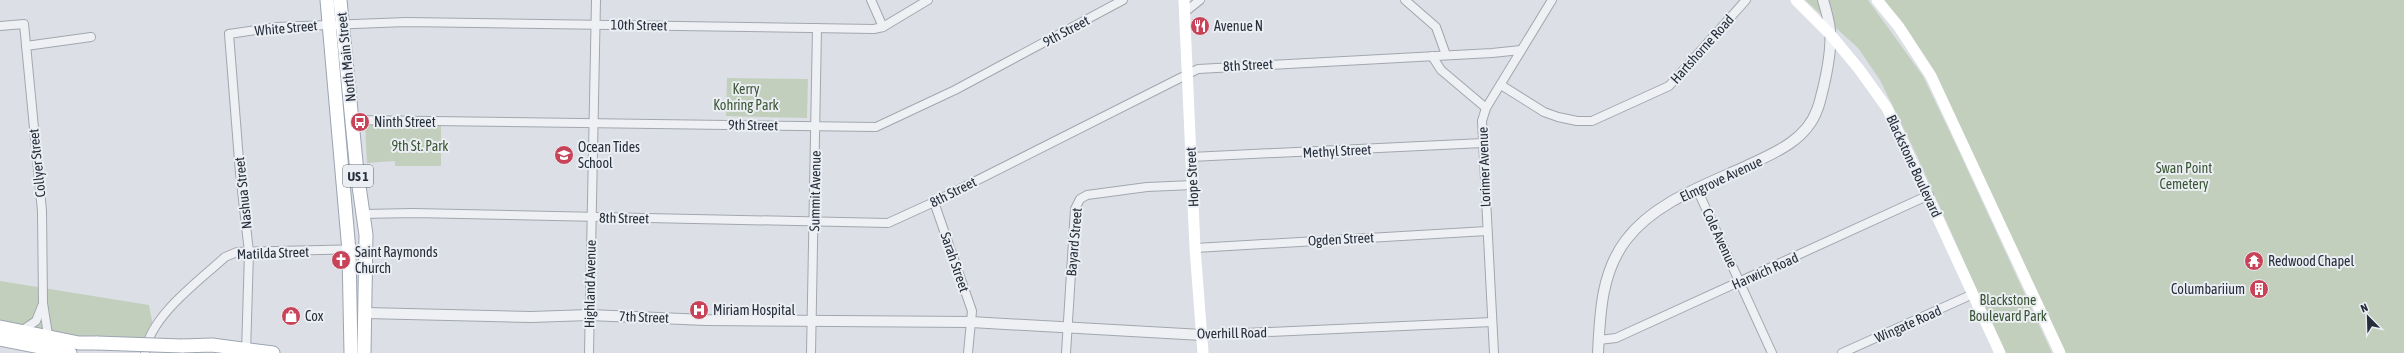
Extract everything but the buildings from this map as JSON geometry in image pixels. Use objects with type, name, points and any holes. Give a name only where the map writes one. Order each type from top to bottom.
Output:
[{"type":"main road","name":"North Main Street","points":[[327,0],[349,251],[351,353]]},
{"type":"main road","name":"North Main Street","points":[[340,0],[365,249],[366,313],[364,353]]},
{"type":"main road","name":"Hope Street","points":[[1184,0],[1195,248],[1203,353]]},
{"type":"main road","name":"Blackstone Boulevard","points":[[1796,0],[1830,34],[1869,82],[1887,108],[1929,196],[2000,353]]},
{"type":"main road","points":[[1877,0],[1899,28],[1931,76],[2060,353]]},
{"type":"main road","points":[[0,327],[20,331],[70,353]]},
{"type":"main road","points":[[0,339],[49,343],[182,346],[212,345],[246,352]]},
{"type":"main road","points":[[232,353],[273,353]]},
{"type":"street","name":"Highland Avenue","points":[[589,353],[596,0]]},
{"type":"street","points":[[872,0],[883,27]]},
{"type":"street","name":"10th Street","points":[[343,24],[406,22],[596,24],[874,30],[883,27],[928,0]]},
{"type":"street","name":"9th Street","points":[[352,120],[594,122],[876,127],[955,90],[1123,0]]},
{"type":"street","points":[[1185,12],[1200,0]]},
{"type":"street","points":[[1405,0],[1436,27],[1446,55]]},
{"type":"street","name":"Lorimer Avenue","points":[[1494,353],[1482,121],[1486,108],[1552,0]]},
{"type":"street","name":"Hartshorne Road","points":[[1501,84],[1544,112],[1577,121],[1592,121],[1669,86],[1746,0]]},
{"type":"street","name":"Elmgrove Avenue","points":[[1598,353],[1601,308],[1606,281],[1614,261],[1626,241],[1641,224],[1657,211],[1697,189],[1783,149],[1806,128],[1817,111],[1826,76],[1830,34],[1823,0]]},
{"type":"street","name":"Collyer Street","points":[[0,26],[24,24],[42,211],[43,303],[49,343]]},
{"type":"street","name":"White Street","points":[[229,34],[277,27],[343,24]]},
{"type":"street","name":"Summit Avenue","points":[[811,353],[817,28]]},
{"type":"street","name":"Nashua Street","points":[[229,34],[240,173],[249,252],[246,352]]},
{"type":"street","points":[[26,46],[91,38]]},
{"type":"street","name":"8th Street","points":[[362,214],[413,213],[888,223],[934,202],[1188,74],[1208,67],[1521,50]]},
{"type":"street","points":[[1432,56],[1441,70],[1486,108]]},
{"type":"street","name":"Methyl Street","points":[[1191,158],[1483,142]]},
{"type":"street","name":"Bayard Street","points":[[1066,353],[1076,209],[1080,199],[1087,195],[1146,188],[1193,185]]},
{"type":"street","name":"Cole Avenue","points":[[1697,189],[1772,353]]},
{"type":"street","name":"Harwich Road","points":[[1599,340],[1616,338],[1929,196]]},
{"type":"street","name":"Sarah Street","points":[[934,202],[972,311],[968,353]]},
{"type":"street","name":"Ogden Street","points":[[1195,248],[1487,231]]},
{"type":"street","name":"Matilda Street","points":[[145,353],[146,342],[158,320],[225,257],[237,252],[349,251],[365,249]]},
{"type":"street","name":"Wingate Road","points":[[1842,353],[1974,294]]},
{"type":"street","name":"Collyer Street","points":[[20,331],[36,321],[43,303]]},
{"type":"street","name":"7th Street","points":[[366,313],[531,317],[589,315],[706,320],[812,319],[971,322]]},
{"type":"street","name":"Overhill Road","points":[[971,322],[1202,335],[1492,322]]},
{"type":"green space","name":"Blackstone Boulevard Park","points":[[1805,0],[1868,0],[1923,76],[2052,353],[2005,353],[1917,156],[1880,80],[1858,48]]},
{"type":"green space","name":"Swan Point Cemetery","points":[[1873,0],[2404,0],[2404,353],[2062,353],[1931,75]]},
{"type":"green space","name":"Kerry Kohring Park","points":[[727,78],[808,79],[807,118],[726,116]]},
{"type":"green space","name":"9th St. Park","points":[[365,125],[441,125],[441,166],[395,166],[395,161],[367,163]]},
{"type":"green space","points":[[0,281],[149,305],[153,326],[145,346],[0,326]]},
{"type":"place","name":"Avenue N","points":[[1200,26]]},
{"type":"place","name":"Ninth Street","points":[[360,122]]},
{"type":"place","name":"Ocean Tides School","points":[[564,155]]},
{"type":"place","name":"Saint Raymonds Church","points":[[341,260]]},
{"type":"place","name":"Redwood Chapel","points":[[2254,261]]},
{"type":"place","name":"Columbariium","points":[[2259,289]]},
{"type":"place","name":"Miriam Hospital","points":[[699,310]]},
{"type":"place","name":"Cox","points":[[291,316]]}]
